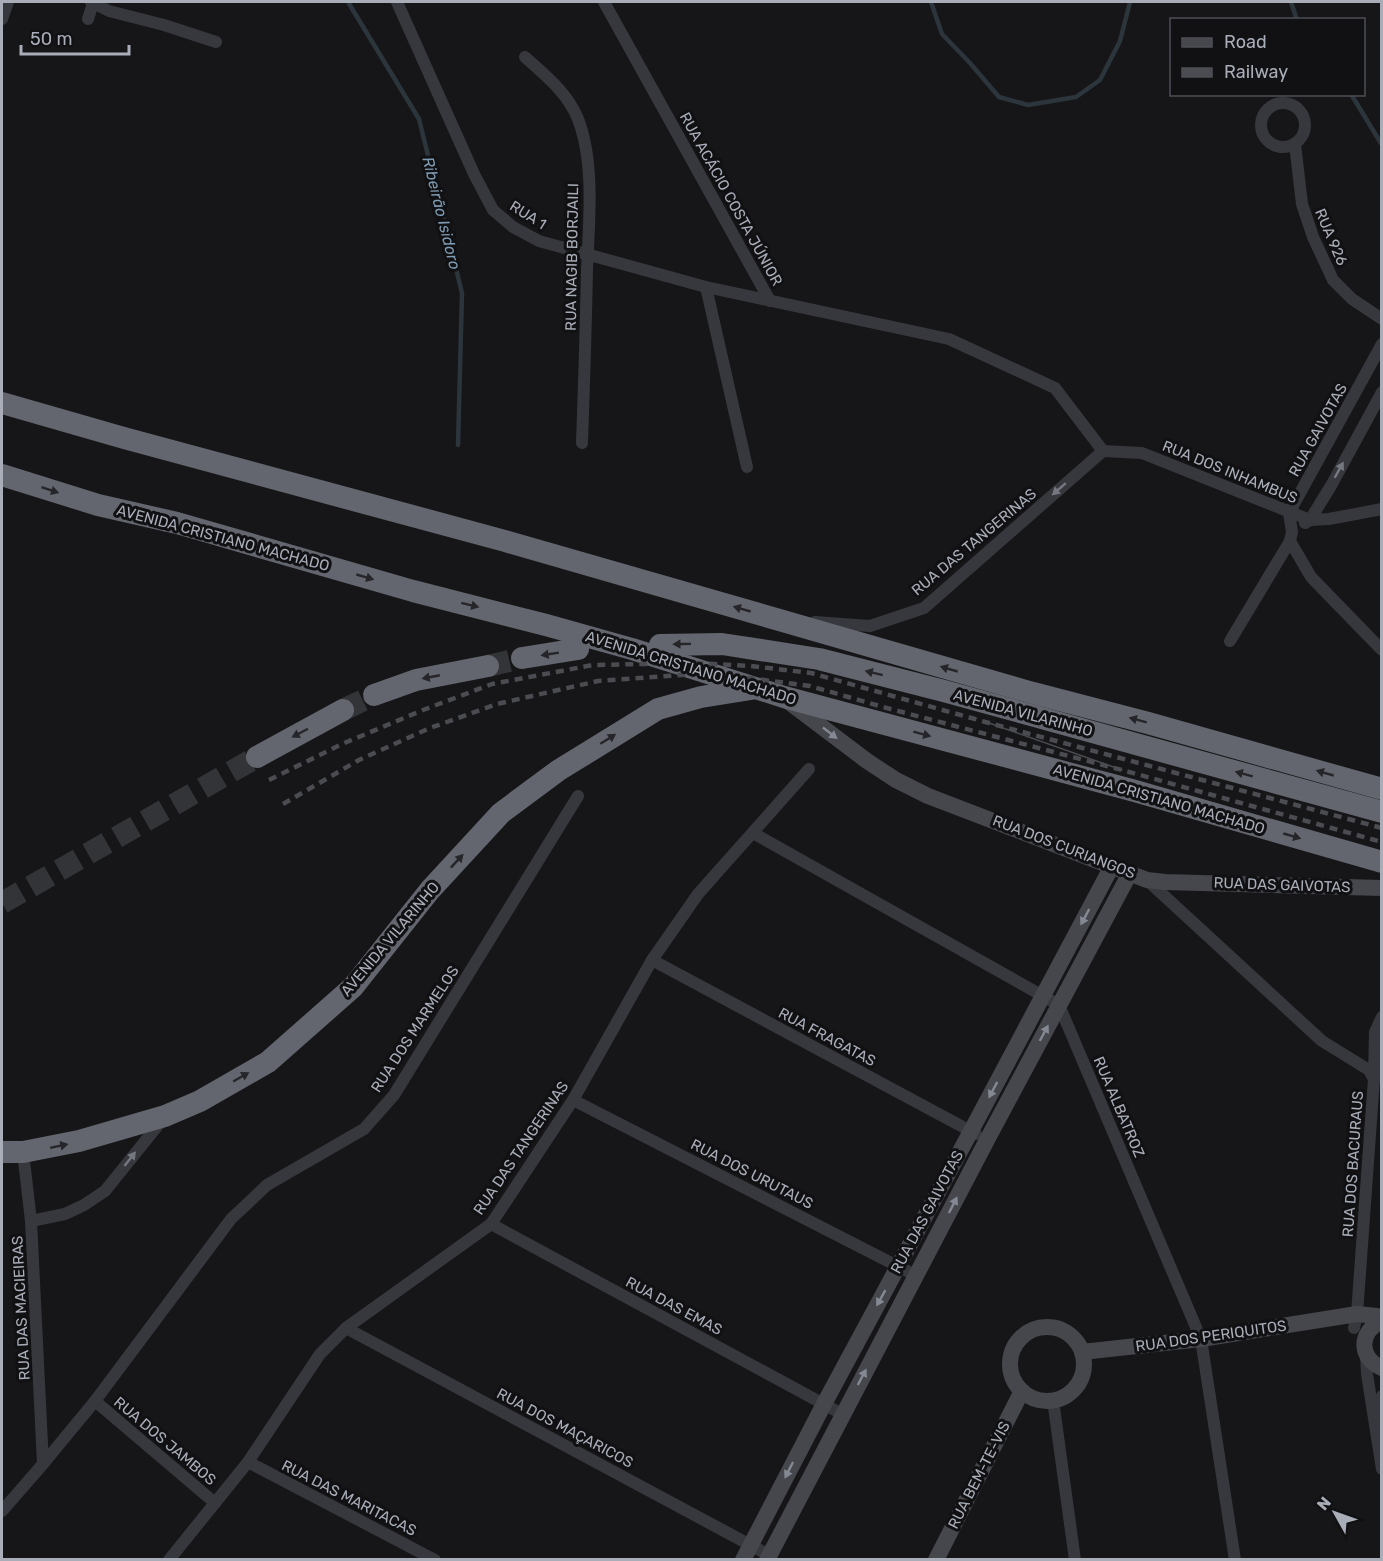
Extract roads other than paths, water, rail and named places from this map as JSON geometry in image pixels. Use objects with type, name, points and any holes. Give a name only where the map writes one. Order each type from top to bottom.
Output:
[{"type":"highway","points":[[2,403],[505,541],[1033,693],[1382,789]]},
{"type":"highway","name":"AVENIDA CRISTIANO MACHADO","points":[[2,475],[98,505],[177,523],[413,591],[546,625],[784,697],[1135,791],[1382,862]]},
{"type":"highway","name":"AVENIDA VILARINHO","points":[[660,645],[723,644],[819,659],[944,691],[1382,812]]},
{"type":"highway","points":[[522,658],[578,649]]},
{"type":"highway","points":[[374,696],[416,680],[488,666]]},
{"type":"highway","name":"AVENIDA VILARINHO","points":[[12,1152],[79,1141],[165,1116],[200,1101],[268,1062],[353,987],[430,890],[501,813],[559,770],[658,709],[701,697],[757,688]]},
{"type":"highway","points":[[257,757],[343,710]]},
{"type":"street","points":[[2,19],[8,2]]},
{"type":"street","points":[[88,19],[92,2],[110,10],[216,42]]},
{"type":"street","name":"RUA 1","points":[[397,2],[474,174],[493,210],[513,227],[539,242],[706,287],[770,301]]},
{"type":"street","name":"RUA ACÁCIO COSTA JÚNIOR","points":[[604,2],[770,301],[948,339],[1055,388],[1103,451]]},
{"type":"street","name":"RUA NAGIB BORJAILI","points":[[525,57],[567,98],[578,119],[585,147],[590,190],[582,443]]},
{"type":"street","name":"RUA 926","points":[[1295,144],[1302,204],[1313,237],[1333,279],[1352,299],[1382,319]]},
{"type":"street","points":[[706,287],[747,467]]},
{"type":"street","name":"RUA GAIVOTAS","points":[[1289,513],[1382,344]]},
{"type":"street","points":[[1230,641],[1291,537],[1310,520],[1332,484],[1382,392]]},
{"type":"street","name":"RUA DOS INHAMBUS","points":[[1103,451],[1142,453],[1310,520],[1329,519],[1382,509]]},
{"type":"street","name":"RUA DAS TANGERINAS","points":[[778,620],[870,626],[924,608],[1103,451]]},
{"type":"street","points":[[1289,513],[1291,537],[1311,577],[1382,650]]},
{"type":"street","name":"RUA DOS CURIANGOS","points":[[784,697],[867,761],[896,780],[928,796],[1147,880],[1322,1041],[1369,1070],[1374,1079]]},
{"type":"street","name":"RUA DAS TANGERINAS","points":[[170,1560],[248,1462],[320,1353],[346,1329],[491,1224],[573,1100],[652,960],[698,894],[809,769]]},
{"type":"street","name":"RUA DOS MARMELOS","points":[[2,1511],[95,1401],[231,1219],[267,1185],[364,1129],[394,1095],[578,796]]},
{"type":"street","points":[[753,833],[1059,1005]]},
{"type":"street","name":"RUA DAS GAIVOTAS","points":[[743,1560],[1112,866]]},
{"type":"street","name":"RUA DAS GAIVOTAS","points":[[768,1557],[1130,873]]},
{"type":"street","name":"RUA DAS GAIVOTAS","points":[[1147,880],[1382,888]]},
{"type":"street","name":"RUA FRAGATAS","points":[[652,960],[987,1140]]},
{"type":"street","name":"RUA ALBATROZ","points":[[1059,1005],[1201,1339],[1235,1560]]},
{"type":"street","name":"RUA DOS BACURAUS","points":[[1382,1017],[1375,1032],[1361,1334],[1382,1469]]},
{"type":"street","name":"RUA DOS URUTAUS","points":[[573,1100],[917,1276]]},
{"type":"street","points":[[32,1221],[65,1214],[105,1191],[165,1116]]},
{"type":"street","name":"RUA DAS MACIEIRAS","points":[[12,1152],[32,1221],[43,1464]]},
{"type":"street","name":"RUA DAS EMAS","points":[[491,1224],[842,1414]]},
{"type":"street","name":"RUA DOS PERIQUITOS","points":[[1082,1352],[1201,1339],[1340,1317],[1361,1334],[1367,1314],[1382,1319]]},
{"type":"street","points":[[1382,1319],[1361,1334],[1375,1365],[1382,1368]]},
{"type":"street","points":[[1042,1327],[1057,1328],[1067,1332],[1082,1352],[1084,1366],[1082,1376],[1078,1385],[1067,1395],[1053,1400],[1037,1399],[1022,1391],[1013,1378],[1010,1363],[1014,1347],[1024,1335],[1033,1330],[1042,1327]]},
{"type":"street","name":"RUA DOS MAÇARICOS","points":[[346,1329],[751,1544],[768,1557]]},
{"type":"street","name":"RUA BEM-TE-VIS","points":[[936,1560],[1022,1391]]},
{"type":"street","name":"RUA DOS BACURAUS","points":[[1374,1417],[1382,1396]]},
{"type":"street","points":[[1053,1400],[1076,1560]]},
{"type":"street","name":"RUA DOS JAMBOS","points":[[95,1401],[215,1503]]},
{"type":"street","name":"RUA DAS MARITACAS","points":[[248,1462],[435,1560]]},
{"type":"waterway","name":"Ribeirão Isidoro","points":[[348,2],[419,119],[462,293],[458,445]]},
{"type":"waterway","name":"Ribeirão Isidoro","points":[[931,2],[942,34],[999,97],[1028,105],[1076,97],[1100,80],[1120,41],[1130,2]]},
{"type":"waterway","name":"Ribeirão Isidoro","points":[[1291,2],[1296,18]]},
{"type":"waterway","name":"Ribeirão Isidoro","points":[[1352,96],[1382,145]]},
{"type":"tunnel","points":[[488,666],[522,658]]},
{"type":"tunnel","points":[[343,710],[374,695]]},
{"type":"tunnel","points":[[2,903],[257,757]]},
{"type":"tram line","points":[[989,723],[1122,770]]},
{"type":"railway","points":[[269,780],[342,744],[492,684],[593,665],[696,663],[811,673],[1382,828]]},
{"type":"railway","points":[[283,804],[359,760],[430,728],[497,704],[598,681],[696,674],[810,686],[1382,842]]}]
